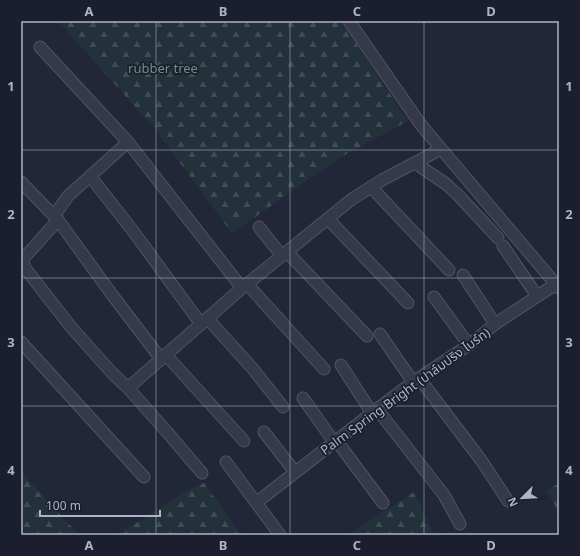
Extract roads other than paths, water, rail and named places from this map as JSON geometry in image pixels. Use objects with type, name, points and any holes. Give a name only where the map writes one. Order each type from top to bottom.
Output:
[{"type":"street","points":[[349,21],[421,126],[558,286]]},
{"type":"street","points":[[40,47],[128,142],[244,286],[324,369]]},
{"type":"street","points":[[128,142],[68,196],[56,218],[24,258],[24,265],[71,327],[113,374],[128,388],[202,473]]},
{"type":"street","points":[[128,388],[244,286],[328,219],[370,187],[441,149]]},
{"type":"street","points":[[415,163],[446,184],[458,195],[500,242],[537,296]]},
{"type":"street","points":[[90,176],[204,321],[253,369],[283,407]]},
{"type":"street","points":[[21,182],[56,218],[113,296],[164,357],[244,441]]},
{"type":"street","points":[[370,187],[449,270]]},
{"type":"street","points":[[328,219],[408,303]]},
{"type":"street","points":[[259,227],[284,254],[367,336]]},
{"type":"street","points":[[463,275],[495,324]]},
{"type":"street","name":"Palm Spring Bright (ปาล์มปริง ไบร์ท)","points":[[257,502],[416,380],[469,345],[495,324],[537,296],[558,286]]},
{"type":"street","points":[[434,297],[469,345]]},
{"type":"street","points":[[380,334],[481,460],[508,501]]},
{"type":"street","points":[[21,342],[144,476]]},
{"type":"street","points":[[341,365],[374,411],[444,496],[460,524]]},
{"type":"street","points":[[303,398],[383,503]]},
{"type":"street","points":[[264,432],[295,472]]},
{"type":"street","points":[[226,462],[280,535]]},
{"type":"park label","name":"rubber tree","points":[[163,68]]}]
